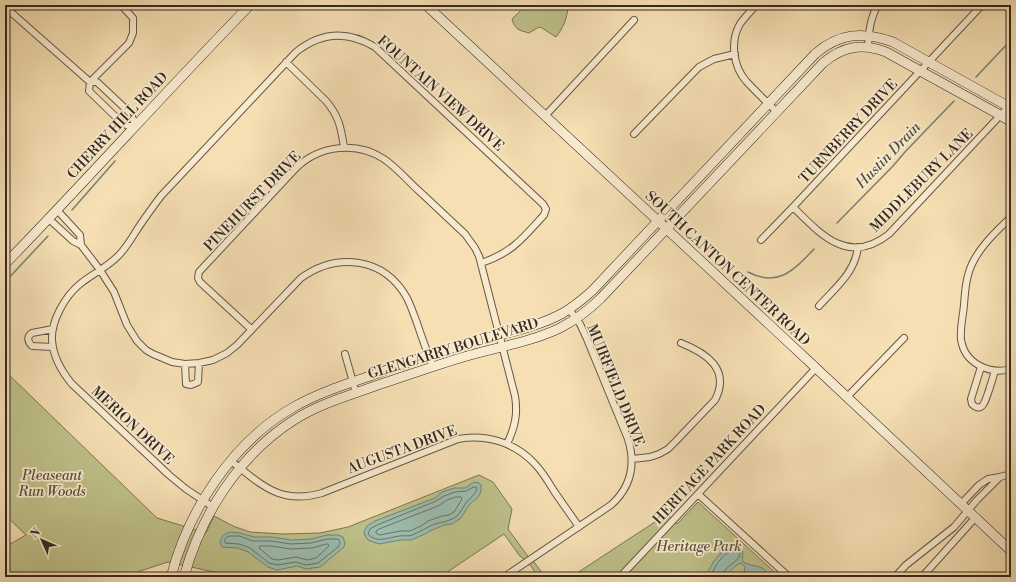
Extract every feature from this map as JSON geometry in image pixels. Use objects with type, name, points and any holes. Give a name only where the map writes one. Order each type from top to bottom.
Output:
[{"type":"street","points":[[5,7],[90,82],[97,82],[130,114],[133,119],[134,126],[128,126],[121,122],[89,91],[90,82],[129,43],[134,33],[132,18],[121,5]]},
{"type":"street","name":"CHERRY HILL ROAD","points":[[5,264],[250,5]]},
{"type":"street","name":"SOUTH CANTON CENTER ROAD","points":[[426,5],[1011,551]]},
{"type":"street","points":[[756,5],[745,17],[734,40],[736,62],[743,77],[777,112]]},
{"type":"street","points":[[868,47],[871,19],[878,5]]},
{"type":"street","name":"TURNBERRY DRIVE","points":[[761,240],[982,5]]},
{"type":"street","points":[[545,116],[634,20]]},
{"type":"street","name":"FOUNTAIN VIEW DRIVE","points":[[100,270],[114,261],[122,252],[161,196],[286,62],[304,46],[315,40],[334,35],[356,38],[368,43],[381,52],[544,204],[546,209],[544,215],[517,244],[500,256],[481,263]]},
{"type":"street","name":"GLENGARRY BOULEVARD","points":[[171,577],[185,537],[203,500],[231,461],[258,433],[274,420],[290,409],[317,395],[428,355],[537,324],[553,318],[569,309],[585,297],[601,281],[811,58],[825,46],[836,40],[852,36],[869,35],[882,38],[893,42],[1010,106]]},
{"type":"street","name":"GLENGARRY BOULEVARD","points":[[184,577],[189,558],[201,529],[213,507],[226,486],[240,468],[266,441],[295,420],[320,406],[433,366],[545,334],[576,318],[592,306],[610,289],[820,66],[839,52],[854,48],[868,47],[886,52],[1011,122]]},
{"type":"street","points":[[634,134],[699,67],[714,59],[735,54]]},
{"type":"street","points":[[811,58],[820,66]]},
{"type":"street","points":[[286,62],[326,100],[332,108],[340,124],[344,147]]},
{"type":"street","points":[[98,100],[106,91]]},
{"type":"street","name":"MIDDLEBURY LANE","points":[[793,207],[820,233],[829,240],[840,245],[858,247],[875,243],[888,234],[1010,106]]},
{"type":"street","points":[[749,125],[757,133]]},
{"type":"street","name":"PINEHURST DRIVE","points":[[252,330],[200,282],[198,278],[199,272],[300,164],[316,154],[344,147],[367,151],[379,156],[389,163],[465,234],[475,248],[481,263],[517,406],[515,424],[507,444]]},
{"type":"street","points":[[697,180],[705,188]]},
{"type":"street","points":[[57,210],[80,235],[81,245]]},
{"type":"street","points":[[1011,217],[984,246],[968,273],[965,286],[961,339],[963,348],[970,358],[981,367],[995,371],[1011,369]]},
{"type":"street","points":[[49,218],[73,241],[81,245],[114,292],[127,325],[137,341],[146,350],[159,357],[172,362],[185,364],[199,364],[214,360],[227,353],[237,345],[296,282],[308,273],[330,263],[355,262],[368,265],[379,270],[392,279],[401,288],[410,305],[433,366]]},
{"type":"street","points":[[819,306],[846,277],[855,260],[858,247]]},
{"type":"street","name":"MERION DRIVE","points":[[100,270],[80,284],[62,305],[53,329],[52,339],[60,367],[72,384],[169,475],[186,489],[213,507]]},
{"type":"street","points":[[601,281],[610,289]]},
{"type":"street","name":"MUIRFIELD DRIVE","points":[[504,577],[611,505],[626,487],[632,469],[631,449],[628,439],[587,339],[580,324],[569,309]]},
{"type":"street","points":[[53,329],[32,333],[29,335],[28,339],[32,346],[53,346]]},
{"type":"street","points":[[847,397],[904,338]]},
{"type":"street","points":[[632,459],[650,457],[668,449],[715,400],[718,394],[720,379],[711,359],[681,342]]},
{"type":"street","points":[[345,354],[356,393]]},
{"type":"street","points":[[185,364],[186,384],[191,386],[198,382],[199,364]]},
{"type":"street","points":[[981,367],[971,399],[972,404],[976,407],[981,407],[985,403],[995,371]]},
{"type":"street","name":"HERITAGE PARK ROAD","points":[[620,577],[816,368]]},
{"type":"street","points":[[290,409],[295,420]]},
{"type":"street","name":"AUGUSTA DRIVE","points":[[231,461],[262,485],[273,491],[289,496],[305,496],[322,492],[458,439],[471,437],[495,440],[507,444],[522,452],[536,464],[579,526]]},
{"type":"street","points":[[961,504],[979,485],[988,479],[1011,474]]},
{"type":"street","points":[[895,577],[906,565],[954,526],[1000,477]]},
{"type":"street","points":[[698,494],[789,577]]},
{"type":"street","points":[[922,577],[975,518]]},
{"type":"green space","points":[[522,5],[568,5],[565,22],[556,37],[539,27],[529,33],[516,27],[512,19],[522,9]]},
{"type":"green space","name":"Pleaseant Run Woods","points":[[5,371],[157,518],[206,533],[214,516],[233,526],[250,532],[283,534],[320,533],[348,527],[479,475],[493,482],[512,509],[508,529],[545,577],[538,577],[531,566],[519,555],[504,534],[440,577],[237,577],[168,562],[137,572],[131,577],[19,577],[5,572],[5,547],[26,535],[5,515]]},
{"type":"green space","name":"Heritage Park","points":[[698,502],[780,577],[571,577],[667,514],[677,524]]},
{"type":"water","points":[[474,482],[481,485],[479,496],[469,505],[461,518],[452,524],[444,525],[411,540],[401,540],[379,544],[368,540],[365,536],[364,532],[367,526],[375,521],[435,498],[442,492],[454,488],[465,488]]},
{"type":"water","points":[[230,532],[254,537],[272,537],[291,540],[338,535],[343,537],[345,543],[344,547],[320,567],[306,569],[297,566],[277,570],[268,567],[248,552],[238,548],[222,547],[220,543],[222,537]]},
{"type":"water","points":[[736,546],[743,551],[743,562],[761,568],[769,577],[740,577],[744,572],[745,567],[741,563],[734,567],[725,577],[705,577],[714,561],[721,553],[729,547]]},
{"type":"waterway","name":"Hustin Drain","points":[[976,77],[1011,40]]},
{"type":"waterway","name":"Hustin Drain","points":[[837,223],[954,101]]},
{"type":"waterway","points":[[72,210],[115,161]]},
{"type":"waterway","points":[[5,282],[48,236]]},
{"type":"waterway","name":"Hustin Drain","points":[[748,272],[768,278],[777,277],[792,270],[814,249]]}]
